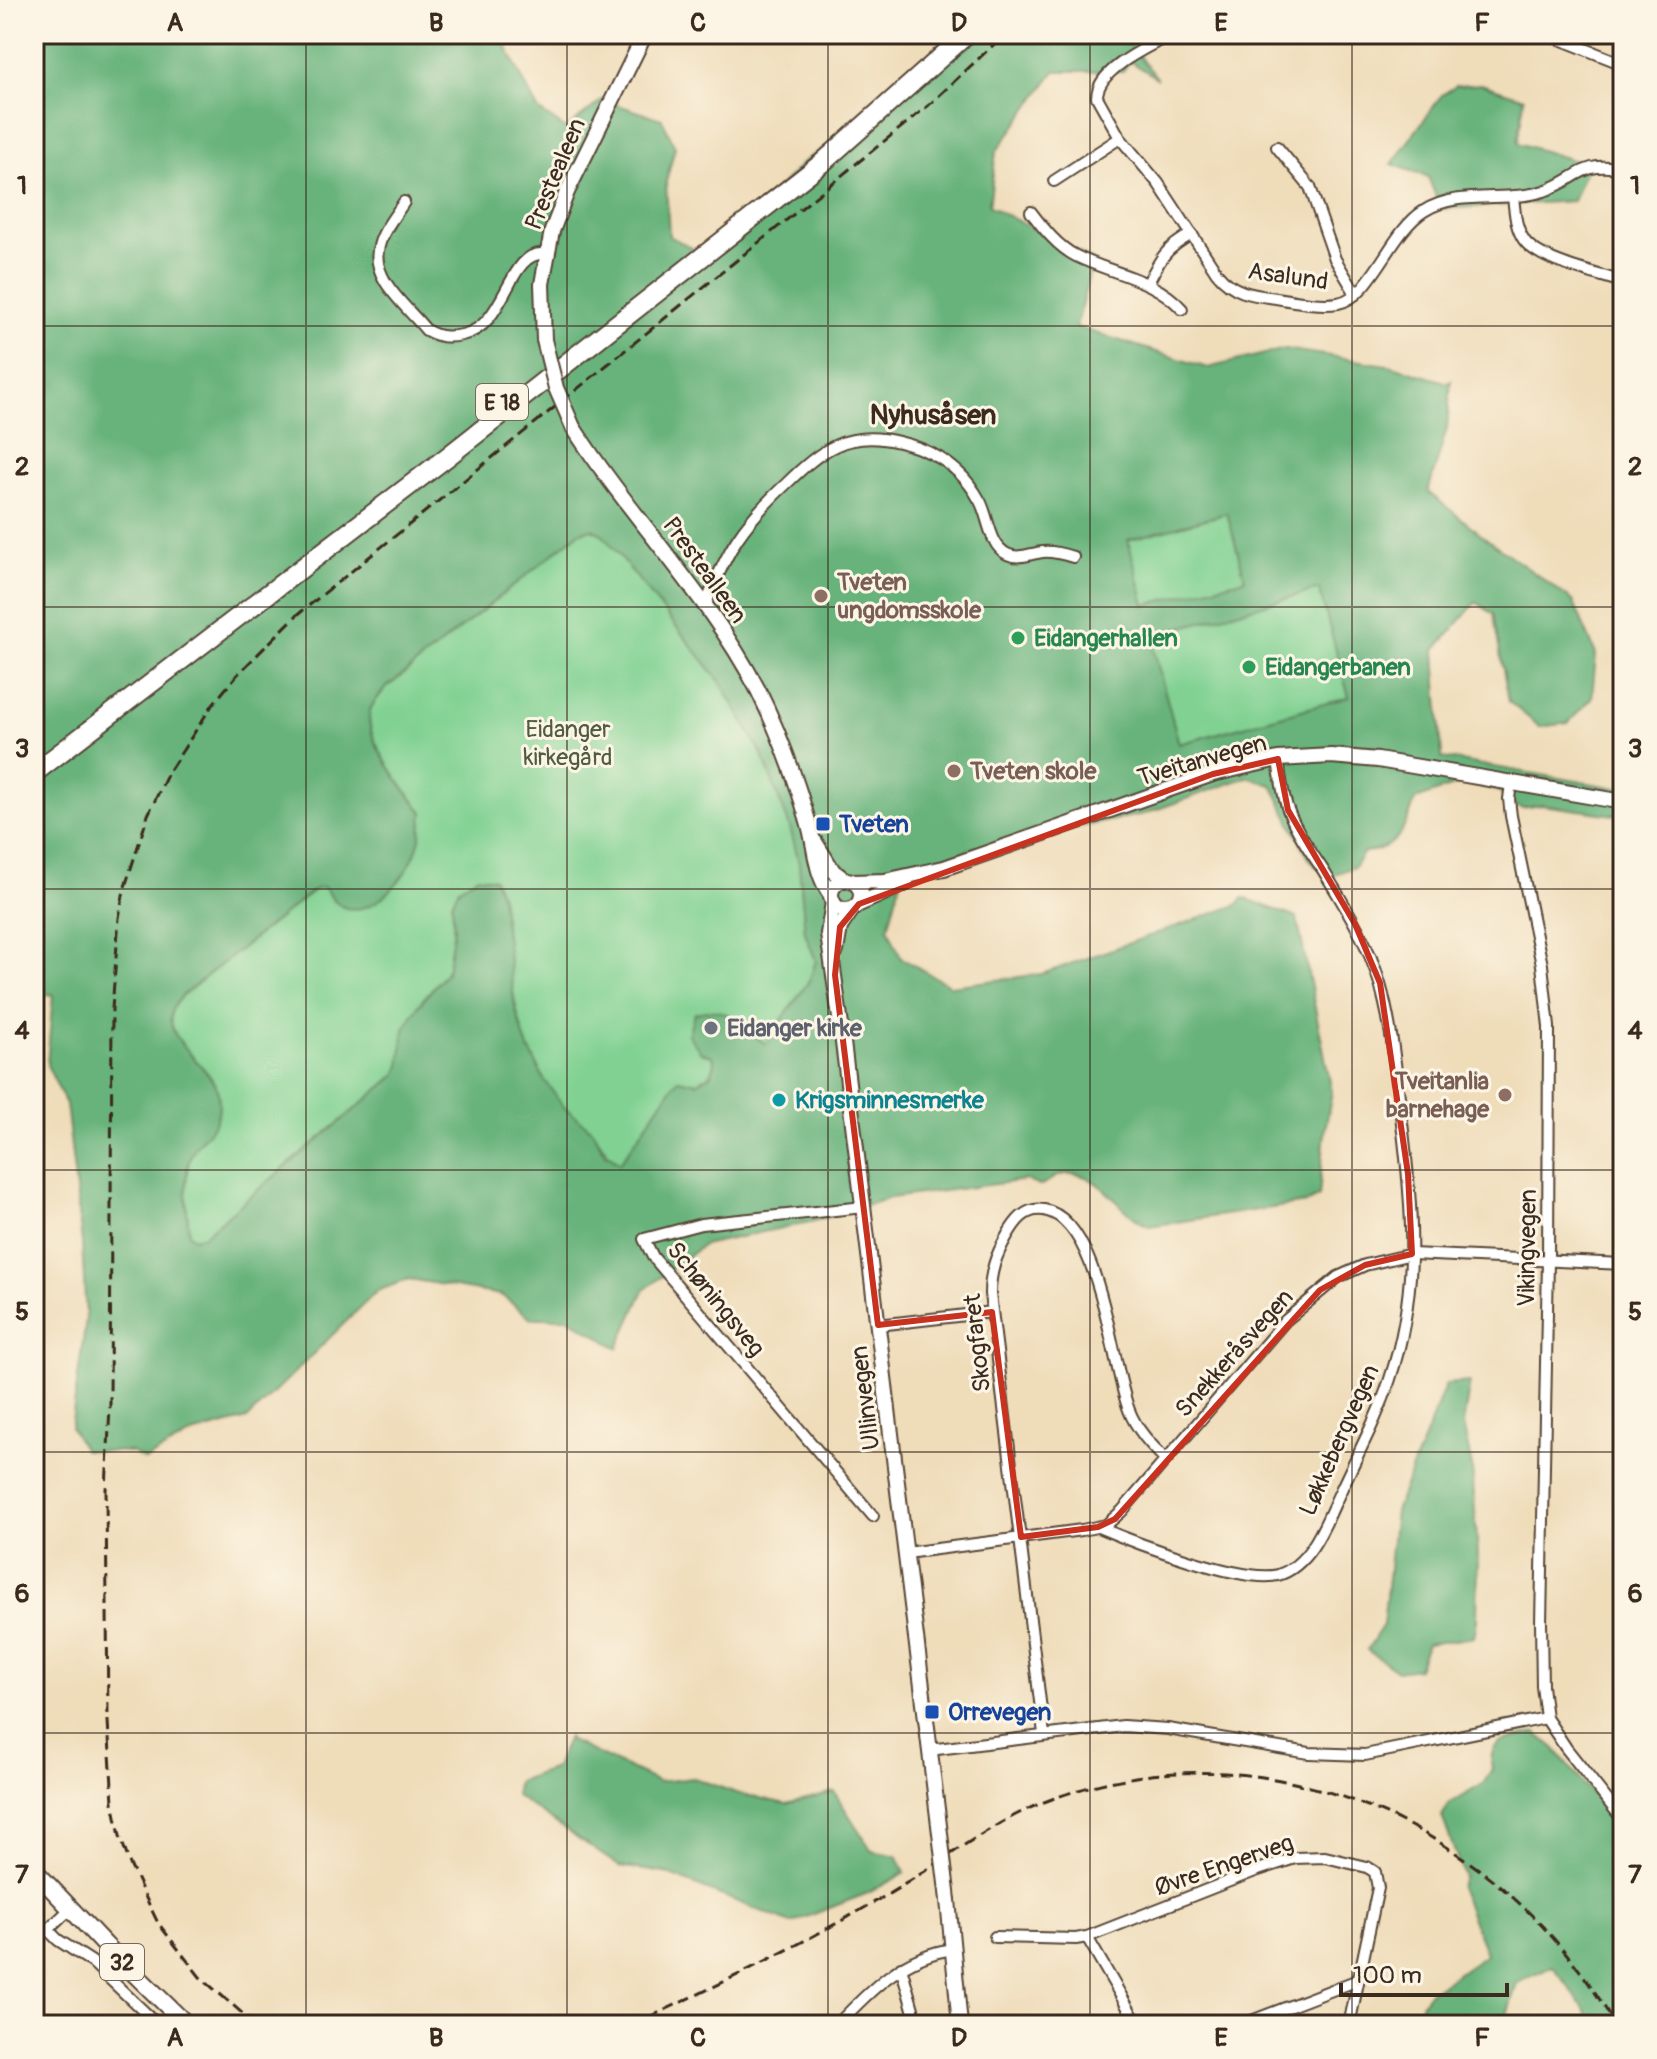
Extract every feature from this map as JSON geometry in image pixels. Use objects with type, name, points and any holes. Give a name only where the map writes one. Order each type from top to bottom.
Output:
[{"type":"highway","name":"E 18","points":[[34,762],[442,450],[769,194],[856,123],[953,34]]},
{"type":"highway","name":"E 18","points":[[34,773],[199,649],[822,163],[967,34]]},
{"type":"main road","name":"Prestealeen","points":[[544,340],[541,304],[546,254],[567,192],[645,34]]},
{"type":"main road","name":"Prestealleen","points":[[544,340],[556,388],[573,427],[706,604],[768,712],[792,770],[813,838],[815,861],[832,898]]},
{"type":"main road","name":"Tveitanvegen","points":[[856,906],[944,868],[1213,774],[1278,759],[1331,756],[1378,760],[1623,802]]},
{"type":"main road","name":"Prestealleen","points":[[813,838],[833,871],[849,881]]},
{"type":"main road","name":"Tveitanvegen","points":[[849,881],[885,881],[944,868]]},
{"type":"main road","points":[[849,881],[860,890],[856,906],[843,910],[832,898],[835,886],[849,881]]},
{"type":"main road","name":"Ullinvegen","points":[[832,898],[828,934],[954,1949]]},
{"type":"main road","name":"Ullinvegen","points":[[835,975],[837,935],[843,921],[856,906]]},
{"type":"main road","name":"32","points":[[34,1870],[187,2025]]},
{"type":"main road","points":[[954,1949],[960,2025]]},
{"type":"street","name":"Asalund","points":[[1172,34],[1106,75],[1100,83],[1097,97],[1120,138],[1158,183],[1217,273],[1226,284],[1238,291],[1271,298],[1338,303],[1356,294],[1368,282],[1394,239],[1423,211],[1462,199],[1513,197],[1544,190],[1584,169],[1604,165],[1623,169]]},
{"type":"street","points":[[1547,34],[1623,64]]},
{"type":"street","points":[[1054,181],[1120,138]]},
{"type":"street","points":[[1277,147],[1310,187],[1335,259],[1356,294]]},
{"type":"street","points":[[1513,197],[1517,224],[1524,241],[1532,249],[1623,282]]},
{"type":"street","points":[[404,202],[382,237],[376,260],[386,282],[426,330],[434,334],[458,336],[485,325],[525,259],[535,253],[546,254]]},
{"type":"street","points":[[1031,212],[1053,239],[1073,255],[1148,283],[1171,296],[1182,309]]},
{"type":"street","points":[[1148,283],[1162,256],[1171,246],[1192,234]]},
{"type":"street","points":[[706,604],[731,546],[743,527],[817,455],[842,441],[888,439],[924,450],[955,468],[967,481],[982,503],[993,537],[1004,553],[1014,557],[1042,552],[1073,557]]},
{"type":"street","name":"Løkkebergvegen","points":[[1098,1527],[1169,1553],[1245,1574],[1279,1575],[1297,1565],[1326,1521],[1378,1411],[1401,1338],[1409,1296],[1413,1217],[1395,1067],[1380,983],[1355,924],[1288,810],[1278,759]]},
{"type":"street","name":"Vikingvegen","points":[[1511,783],[1511,816],[1542,965],[1549,1027],[1541,1623],[1546,1718]]},
{"type":"street","points":[[34,1022],[37,1027],[36,1042]]},
{"type":"street","name":"Schøningsveg","points":[[864,1207],[701,1224],[644,1239],[662,1269],[873,1516]]},
{"type":"street","name":"Skogfaret","points":[[1044,1734],[990,1285],[1001,1247],[1017,1220],[1026,1213],[1036,1210],[1050,1212],[1077,1235],[1089,1257],[1130,1415],[1165,1459]]},
{"type":"street","name":"Snekkeråsvegen","points":[[1098,1527],[1115,1519],[1286,1320],[1338,1277],[1365,1265],[1412,1254],[1623,1264]]},
{"type":"street","points":[[878,1325],[992,1312]]},
{"type":"street","points":[[906,1553],[1098,1527]]},
{"type":"street","points":[[929,1750],[1104,1727],[1144,1726],[1322,1755],[1365,1755],[1546,1718],[1575,1761],[1623,1820]]},
{"type":"street","name":"Øvre Engerveg","points":[[1087,1937],[1255,1871],[1295,1858],[1325,1857],[1367,1867],[1375,1872],[1378,1888],[1358,1980]]},
{"type":"street","points":[[70,1909],[48,1930],[92,1962],[158,2025]]},
{"type":"street","points":[[995,1937],[1087,1937],[1138,2025]]},
{"type":"street","points":[[837,2025],[861,1999],[901,1967],[922,1956],[954,1949]]},
{"type":"street","points":[[901,1967],[913,2009],[914,2025]]},
{"type":"street","points":[[1241,2025],[1358,1980]]},
{"type":"street","points":[[1349,2025],[1358,1980]]},
{"type":"highlighted area","points":[[1278,759],[1288,810],[1355,924],[1380,983],[1408,1174],[1412,1254],[1365,1265],[1320,1290],[1115,1519],[1098,1527],[1021,1537],[992,1312],[878,1325],[835,975],[840,927],[859,904],[1213,774]]},
{"type":"green space","points":[[34,34],[507,34],[507,48],[538,110],[566,129],[602,100],[662,119],[675,147],[666,182],[669,236],[699,252],[723,243],[805,161],[874,116],[948,34],[1121,34],[1158,79],[1130,61],[1123,71],[1055,71],[996,152],[989,206],[1093,260],[1076,327],[1208,368],[1285,349],[1393,366],[1448,383],[1451,381],[1447,428],[1428,492],[1573,601],[1596,654],[1592,698],[1568,723],[1540,727],[1509,702],[1493,614],[1476,602],[1435,650],[1442,758],[1623,789],[1623,816],[1542,805],[1522,808],[1512,805],[1499,791],[1461,783],[1416,799],[1404,828],[1393,842],[1386,847],[1364,852],[1354,867],[1335,874],[1316,867],[1308,857],[1272,785],[1247,777],[1144,814],[973,848],[901,879],[888,928],[901,958],[951,986],[1042,974],[1237,905],[1244,898],[1297,918],[1332,1092],[1319,1196],[1306,1203],[1149,1226],[1097,1184],[1074,1174],[1060,1175],[1039,1186],[1026,1180],[890,1198],[814,1221],[703,1245],[644,1290],[618,1348],[568,1318],[531,1318],[501,1295],[409,1279],[377,1291],[247,1419],[192,1434],[145,1460],[131,1452],[84,1450],[71,1428],[86,1319],[82,1242],[66,1104],[47,1065],[53,994],[34,995]],"holes":[[[1227,513],[1245,579],[1145,605],[1128,540]],[[592,529],[602,534],[722,684],[762,754],[790,827],[799,863],[805,932],[816,961],[809,981],[765,1044],[725,1013],[706,1011],[694,1014],[688,1035],[701,1052],[713,1056],[715,1065],[710,1075],[697,1083],[678,1079],[620,1163],[606,1154],[591,1129],[564,1107],[545,1081],[526,1043],[515,1008],[501,896],[494,879],[478,876],[459,888],[452,903],[454,928],[447,972],[418,1006],[404,1029],[400,1067],[396,1075],[203,1236],[194,1238],[189,1234],[187,1217],[188,1165],[191,1154],[217,1118],[218,1094],[208,1074],[174,1032],[171,1021],[173,1008],[183,995],[315,889],[324,887],[339,905],[359,908],[371,905],[393,888],[415,853],[421,835],[423,812],[379,749],[369,722],[371,707],[385,689],[580,532]],[[1319,589],[1349,697],[1179,744],[1150,636]]]},
{"type":"green space","points":[[1481,84],[1524,98],[1518,143],[1588,165],[1573,201],[1441,209],[1428,177],[1392,164],[1442,95],[1456,86]]},
{"type":"green space","points":[[1228,513],[1246,579],[1145,606],[1127,540]]},
{"type":"green space","name":"Eidanger kirkegård","points":[[592,529],[602,534],[722,684],[762,754],[790,827],[799,863],[805,932],[816,961],[809,981],[765,1044],[734,1016],[701,1052],[713,1056],[715,1065],[710,1075],[697,1083],[678,1079],[620,1163],[588,1127],[564,1107],[546,1085],[533,1060],[516,1007],[501,896],[452,903],[450,961],[443,976],[416,1010],[396,1075],[203,1236],[194,1238],[189,1234],[187,1217],[188,1165],[191,1154],[217,1118],[218,1094],[208,1074],[174,1032],[171,1021],[174,1006],[183,995],[315,889],[324,887],[334,901],[423,812],[379,749],[369,721],[370,710],[385,689],[580,532]]},
{"type":"green space","name":"Eidangerbanen","points":[[1319,589],[1349,697],[1179,744],[1149,636]]},
{"type":"green space","points":[[1470,1382],[1463,1424],[1472,1467],[1478,1555],[1474,1637],[1427,1644],[1418,1668],[1397,1671],[1367,1650],[1383,1625],[1395,1511],[1446,1384]]},
{"type":"green space","points":[[1536,1733],[1554,1748],[1623,1832],[1623,2025],[1594,2025],[1553,1966],[1517,1983],[1504,2025],[1414,2025],[1422,2002],[1429,1993],[1486,1954],[1459,1887],[1464,1877],[1442,1816],[1449,1804],[1483,1784],[1492,1769],[1491,1759],[1497,1746],[1510,1739]]},
{"type":"green space","points":[[568,1737],[570,1741],[658,1782],[694,1778],[736,1793],[786,1804],[834,1792],[872,1851],[897,1856],[905,1873],[868,1893],[791,1923],[665,1873],[619,1866],[515,1795],[518,1781],[555,1768]]},
{"type":"waterway","points":[[34,2016],[39,2025]]},
{"type":"railway","points":[[256,2025],[200,1977],[158,1923],[131,1867],[113,1802],[108,1721],[106,1490],[110,1406],[112,1009],[124,890],[148,815],[168,773],[213,704],[237,675],[296,616],[929,105],[1005,34]]},
{"type":"railway","points":[[632,2025],[819,1933],[901,1886],[985,1832],[1052,1799],[1134,1777],[1216,1773],[1296,1783],[1374,1808],[1446,1846],[1511,1896],[1568,1956],[1615,2025]]},
{"type":"place","name":"Tveten ungdomsskole","points":[[821,596]]},
{"type":"place","name":"Eidangerhallen","points":[[1018,638]]},
{"type":"place","name":"Eidangerbanen","points":[[1249,667]]},
{"type":"place","name":"Tveten skole","points":[[954,771]]},
{"type":"place","name":"Tveten","points":[[823,824]]},
{"type":"place","name":"Eidanger kirke","points":[[711,1028]]},
{"type":"place","name":"Tveitanlia barnehage","points":[[1505,1095]]},
{"type":"place","name":"Krigsminnesmerke","points":[[779,1100]]},
{"type":"place","name":"Orrevegen","points":[[932,1712]]},
{"type":"district","name":"Nyhusåsen","points":[[933,414]]}]
